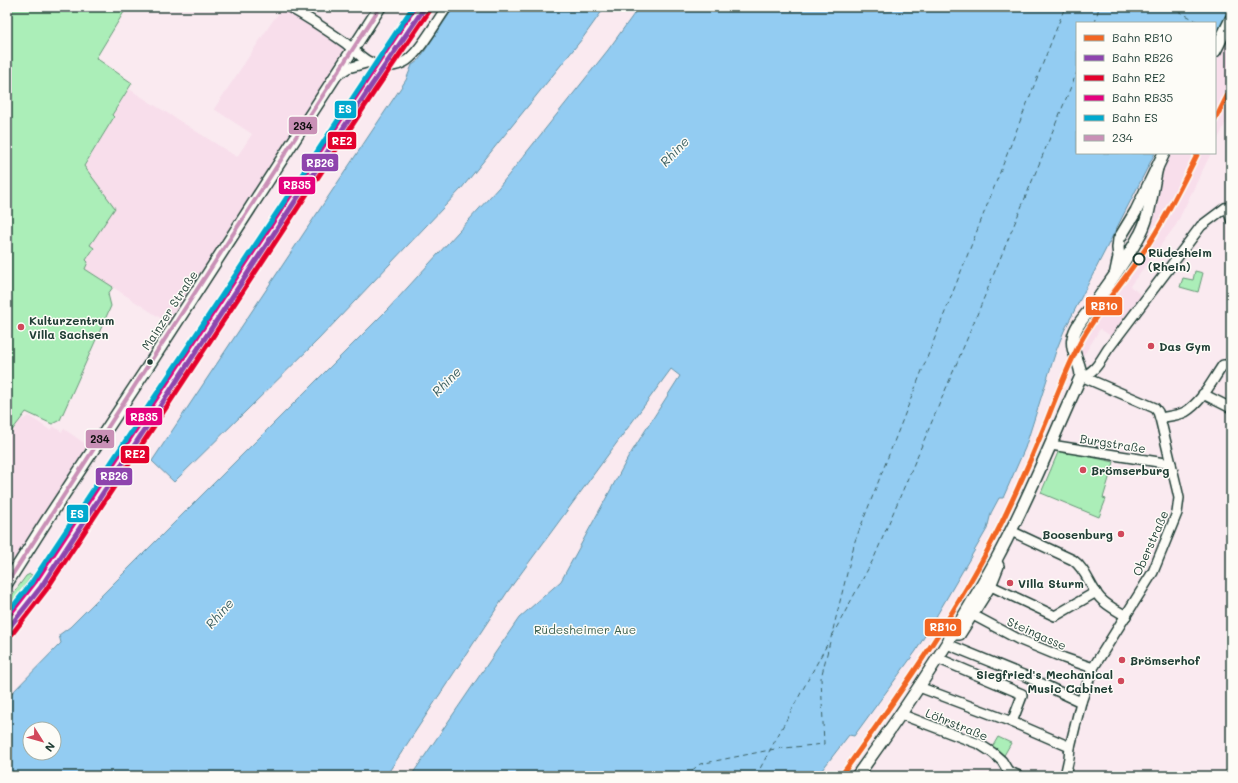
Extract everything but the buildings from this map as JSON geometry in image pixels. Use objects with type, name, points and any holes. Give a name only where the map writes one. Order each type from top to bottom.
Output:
[{"type":"main road","name":"Mainzer Straße","points":[[7,583],[380,7]]},
{"type":"main road","points":[[1216,49],[1231,19]]},
{"type":"main road","points":[[1115,275],[1118,263],[1118,248],[1120,239],[1136,211],[1164,154]]},
{"type":"main road","points":[[857,776],[949,640],[996,560],[1011,531],[1081,376],[1081,368],[1073,348],[1073,337],[1081,322],[1122,266],[1139,238],[1149,211],[1157,168]]},
{"type":"street","points":[[289,7],[344,42],[352,50],[370,62],[375,65],[386,66],[394,66],[410,58],[447,7]]},
{"type":"street","points":[[337,75],[348,68],[370,62]]},
{"type":"street","points":[[1081,376],[1095,369],[1112,343],[1201,226],[1226,208],[1231,219]]},
{"type":"street","points":[[1081,376],[1155,408],[1160,418],[1179,414],[1194,405],[1223,365],[1231,365],[1231,361]]},
{"type":"street","points":[[1203,394],[1231,408]]},
{"type":"street","name":"Oberstraße","points":[[1065,776],[1080,702],[1092,668],[1153,572],[1178,513],[1179,498],[1160,418]]},
{"type":"street","name":"Burgstraße","points":[[1050,445],[1171,464]]},
{"type":"street","points":[[1011,531],[1073,560],[1078,564],[1100,598],[1126,616]]},
{"type":"street","points":[[949,640],[960,635],[991,586],[999,566],[996,560]]},
{"type":"street","points":[[991,586],[1055,616],[1096,592]]},
{"type":"street","name":"Steingasse","points":[[973,615],[1018,639],[1092,668]]},
{"type":"street","points":[[949,640],[1080,702]]},
{"type":"street","points":[[937,658],[1022,694],[1012,722]]},
{"type":"street","points":[[1010,689],[1017,673]]},
{"type":"street","points":[[918,687],[1012,722],[1070,746]]},
{"type":"street","name":"Löhrstraße","points":[[900,714],[983,747],[993,753],[1008,771],[1019,776]]},
{"type":"shaded area","points":[[284,7],[346,48],[168,323],[85,269],[90,245],[98,233],[84,166],[129,89],[237,157],[252,134],[214,109],[274,19]]},
{"type":"shaded area","points":[[1231,26],[1231,112],[1216,143],[1216,57]]},
{"type":"shaded area","points":[[1169,154],[1211,154],[1176,225],[1130,286],[1141,295],[1111,336],[1100,329],[1084,355],[1080,349],[1077,336],[1133,254],[1155,184]]},
{"type":"shaded area","points":[[29,416],[50,430],[53,426],[62,432],[64,429],[90,447],[7,573],[7,437],[20,421]]},
{"type":"green space","points":[[7,7],[127,7],[96,58],[132,83],[112,115],[114,117],[84,166],[115,208],[90,245],[94,248],[86,260],[88,262],[85,269],[113,287],[108,294],[111,306],[60,420],[52,424],[26,412],[7,437]]},
{"type":"green space","points":[[1195,271],[1203,273],[1198,292],[1180,287],[1183,278],[1193,280]]},
{"type":"green space","points":[[1059,450],[1114,462],[1103,498],[1106,499],[1099,517],[1041,493]]},
{"type":"green space","points":[[30,574],[32,575],[7,611],[7,602],[26,576]]},
{"type":"green space","points":[[998,737],[1011,743],[1002,759],[991,749]]},
{"type":"water","points":[[454,7],[605,7],[582,39],[461,189],[319,339],[174,482],[152,461],[406,80],[412,65],[418,61]]},
{"type":"water","name":"Rhine","points":[[639,7],[1231,7],[1216,38],[1216,22],[1076,22],[1076,154],[1154,154],[1064,331],[1056,351],[1025,448],[1003,498],[999,498],[991,513],[987,529],[916,651],[854,736],[849,735],[822,770],[821,776],[411,776],[519,618],[561,581],[629,456],[680,376],[671,369],[508,591],[386,776],[7,776],[7,698],[61,643],[59,635],[70,627],[388,309],[499,187],[608,50]]},
{"type":"ferry route","points":[[685,776],[700,764],[775,749],[824,744],[821,678],[855,541],[1065,7]]},
{"type":"ferry route","points":[[1095,22],[1099,7]]},
{"type":"ferry route","points":[[1170,7],[1196,22]]},
{"type":"ferry route","points":[[832,636],[874,558],[967,339],[1076,74]]},
{"type":"ferry route","points":[[756,776],[829,641]]},
{"type":"rail line","name":"ES","points":[[7,614],[32,582],[413,7]]},
{"type":"rail line","name":"RB35","points":[[7,618],[35,582],[415,7]]},
{"type":"rail line","name":"RB26","points":[[7,630],[41,587],[369,89],[425,7]]},
{"type":"rail line","name":"RE2","points":[[12,634],[46,590],[374,92],[430,10]]},
{"type":"rail line","name":"RB10","points":[[1216,118],[1231,88]]},
{"type":"rail line","name":"RB10","points":[[841,776],[905,685],[965,591],[1013,500],[1066,371],[1080,343],[1103,306],[1138,260],[1153,237],[1174,201],[1198,154]]},
{"type":"transit line","name":"234","points":[[7,583],[380,7]]},
{"type":"place","name":"Rüdesheim (Rhein)","points":[[1139,259]]},
{"type":"place","name":"Kulturzentrum Villa Sachsen","points":[[21,327]]},
{"type":"place","name":"Das Gym","points":[[1151,346]]},
{"type":"place","name":"Brömserburg","points":[[1083,470]]},
{"type":"place","name":"Boosenburg","points":[[1121,534]]},
{"type":"place","name":"Villa Sturm","points":[[1010,583]]},
{"type":"place","name":"Brömserhof","points":[[1122,660]]},
{"type":"place","name":"Siegfried's Mechanical Music Cabinet","points":[[1121,681]]},
{"type":"park label","name":"Rüdesheimer Aue","points":[[585,629]]}]
